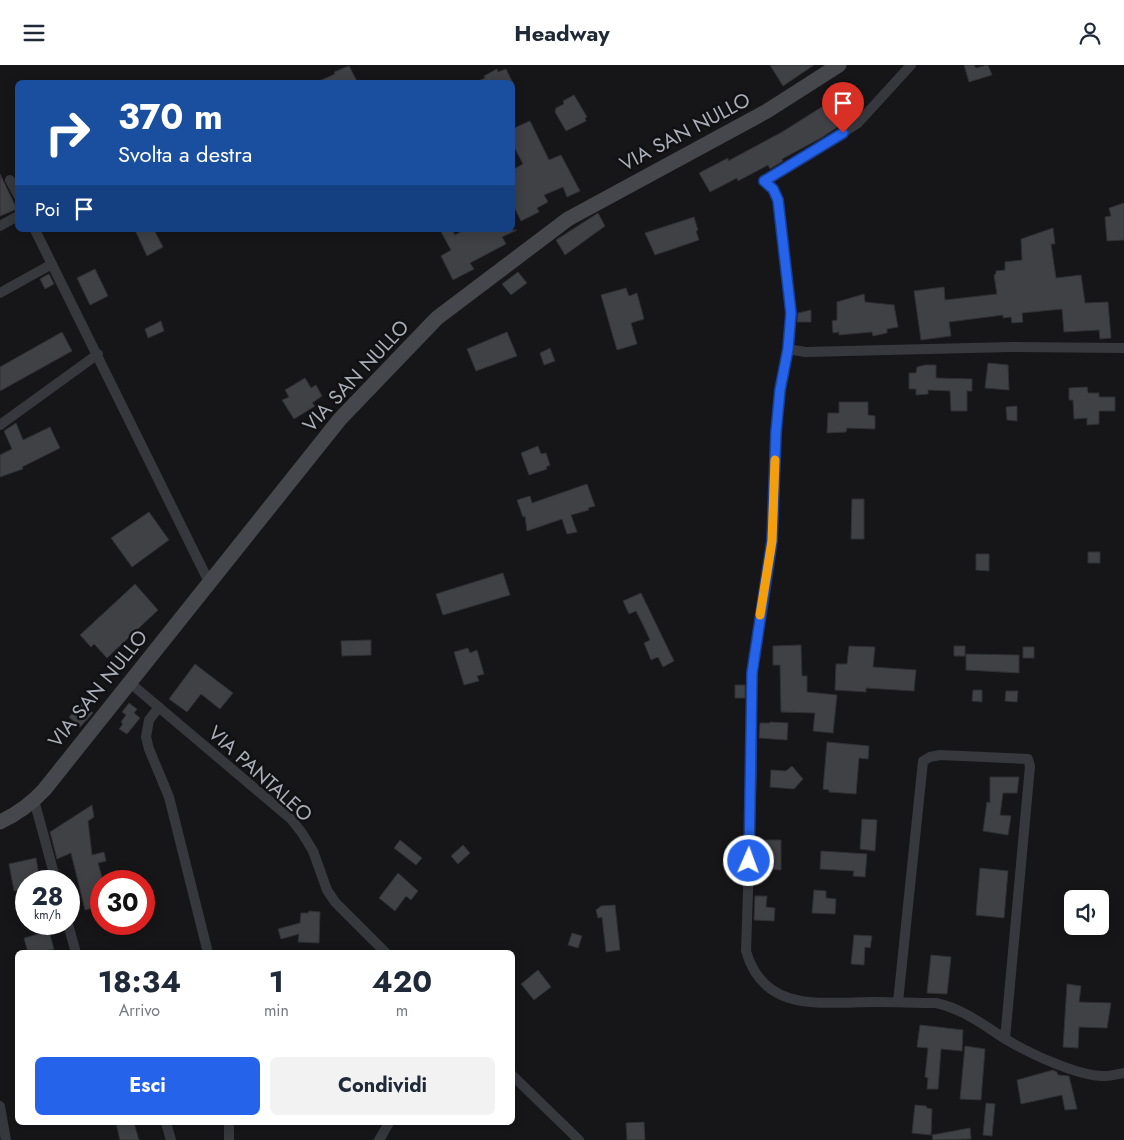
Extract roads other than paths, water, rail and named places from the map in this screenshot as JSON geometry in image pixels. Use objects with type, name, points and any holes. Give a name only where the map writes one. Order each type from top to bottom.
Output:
[{"type":"street","name":"VIA SAN NULLO","points":[[0,822],[13,816],[34,800],[340,419],[437,318],[568,219],[766,111],[839,65]]},
{"type":"street","points":[[911,65],[858,123],[764,181],[773,189],[778,200],[790,290],[791,313],[788,349],[780,390],[776,432],[772,541],[752,673],[752,771],[746,951],[753,971],[764,985],[787,999],[841,1003],[936,1003],[952,1006],[1028,1052],[1088,1074],[1105,1076],[1124,1073]]},
{"type":"street","points":[[10,180],[15,189]]},
{"type":"street","points":[[0,226],[15,218]]},
{"type":"street","points":[[36,232],[98,354],[209,583]]},
{"type":"street","points":[[0,293],[52,264]]},
{"type":"street","points":[[788,349],[805,352],[1001,347],[1124,348]]},
{"type":"street","points":[[0,425],[98,354]]},
{"type":"street","name":"VIA PANTALEO","points":[[129,681],[290,819],[302,833],[313,851],[327,890],[335,902],[383,950]]},
{"type":"street","points":[[159,707],[150,720],[146,737],[149,749],[170,797],[207,950]]},
{"type":"street","points":[[898,1002],[923,761],[940,755],[1028,759],[1030,766],[1022,868],[1005,1039]]},
{"type":"street","points":[[34,800],[53,870]]},
{"type":"street","points":[[71,935],[75,950]]},
{"type":"street","points":[[372,939],[374,950]]},
{"type":"street","points":[[515,1078],[579,1140]]},
{"type":"street","points":[[0,1106],[6,1140]]},
{"type":"street","points":[[167,1125],[171,1140]]},
{"type":"street","points":[[229,1125],[229,1140]]},
{"type":"street","points":[[379,1140],[388,1125]]}]
